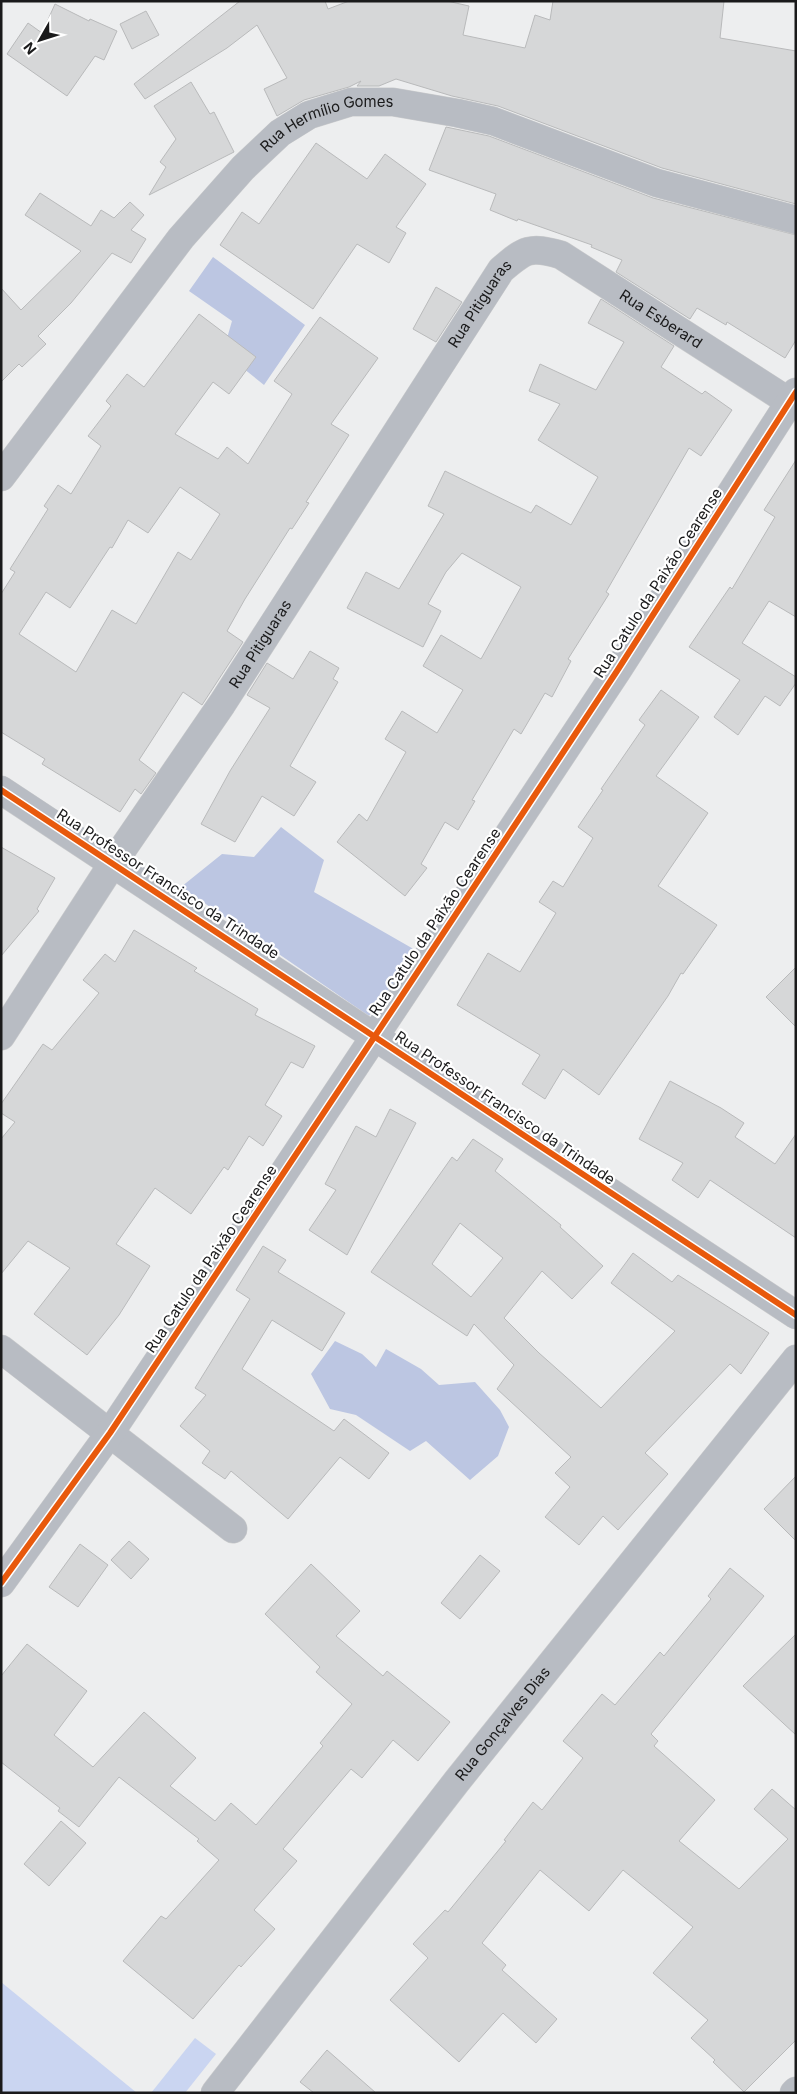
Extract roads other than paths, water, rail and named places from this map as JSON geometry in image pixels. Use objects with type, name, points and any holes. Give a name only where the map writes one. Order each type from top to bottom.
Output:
[{"type":"street","name":"Rua Hermílio Gomes","points":[[1,476],[181,238],[243,168],[280,133],[309,114],[351,102],[393,102],[457,112],[493,121],[657,183],[796,220]]},
{"type":"street","name":"Rua Esberard","points":[[520,253],[541,250],[561,255],[794,400]]},
{"type":"street","name":"Rua Pitiguaras","points":[[1,1036],[113,863],[222,704],[501,270],[520,253]]},
{"type":"street","name":"Rua Catulo da Paixão Cearense","points":[[1,1583],[110,1433],[794,400]]},
{"type":"street","name":"Rua Professor Francisco da Trindade","points":[[1,790],[796,1314]]},
{"type":"street","points":[[1,1349],[234,1529]]},
{"type":"street","name":"Rua Gonçalves Dias","points":[[215,2093],[457,1781],[796,1359]]}]
